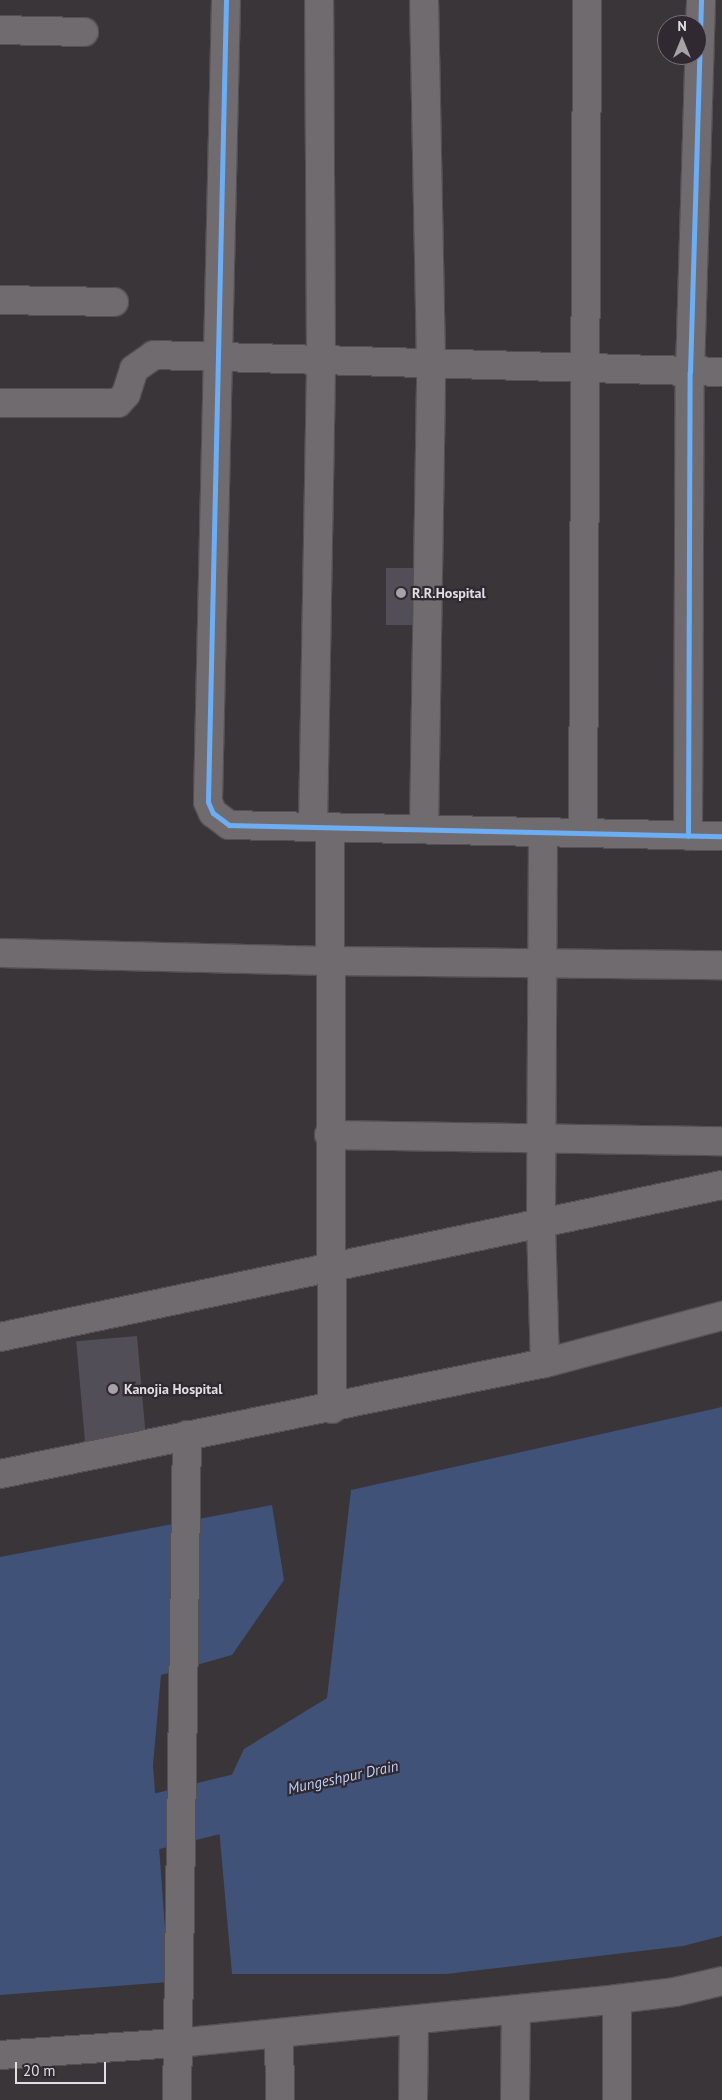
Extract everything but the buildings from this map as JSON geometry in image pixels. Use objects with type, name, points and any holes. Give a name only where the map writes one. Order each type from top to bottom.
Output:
[{"type":"street","points":[[226,0],[216,356],[208,802],[213,813],[229,825],[722,836]]},
{"type":"street","points":[[319,0],[321,827],[328,961],[329,1266],[332,1409]]},
{"type":"street","points":[[424,0],[431,362],[424,829]]},
{"type":"street","points":[[583,833],[582,367],[587,0]]},
{"type":"street","points":[[688,836],[690,372],[700,0]]},
{"type":"street","points":[[0,30],[84,32]]},
{"type":"street","points":[[0,300],[114,302]]},
{"type":"street","points":[[0,404],[118,403],[126,394],[134,369],[148,358],[216,356],[722,372]]},
{"type":"street","points":[[544,833],[541,963],[541,1223],[545,1363]]},
{"type":"street","points":[[0,953],[328,961],[722,965]]},
{"type":"street","points":[[329,1135],[722,1141]]},
{"type":"street","points":[[0,1337],[329,1266],[722,1185]]},
{"type":"street","points":[[0,1474],[187,1435],[332,1409],[545,1363],[722,1316]]},
{"type":"street","points":[[177,2100],[180,2008],[187,1435]]},
{"type":"street","points":[[0,2056],[178,2043],[617,2000],[675,1992],[722,1981]]},
{"type":"street","points":[[617,2000],[617,2100]]},
{"type":"street","points":[[515,2100],[516,2010]]},
{"type":"street","points":[[412,2100],[414,2020]]},
{"type":"street","points":[[279,2033],[280,2100]]},
{"type":"water","points":[[722,1407],[722,1936],[683,1946],[446,1974],[232,1974],[217,1806],[244,1749],[327,1698],[351,1490]]},
{"type":"water","points":[[272,1505],[284,1580],[232,1655],[161,1675],[153,1765],[169,1982],[0,1995],[0,1557]]},
{"type":"waterway","name":"Mungeshpur Drain","points":[[0,1847],[62,1844],[290,1788]]},
{"type":"cycle path","points":[[226,0],[208,802],[213,813],[229,825],[722,836]]},
{"type":"cycle path","points":[[688,836],[690,372],[701,0]]},
{"type":"place","name":"R.R.Hospital","points":[[401,593]]},
{"type":"place","name":"Kanojia Hospital","points":[[113,1389]]}]
